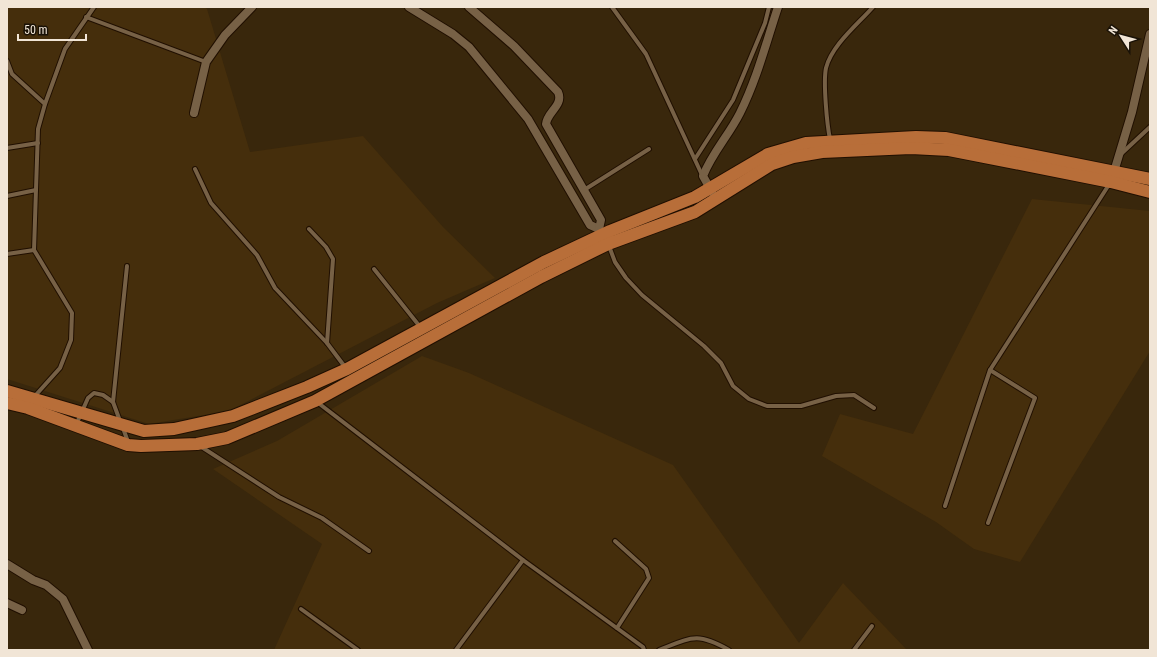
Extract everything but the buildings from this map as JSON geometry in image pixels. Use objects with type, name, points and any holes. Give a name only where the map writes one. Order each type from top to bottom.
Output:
[{"type":"main road","points":[[7,403],[30,403],[81,413],[144,431],[174,429],[198,425],[233,416],[307,387],[347,369],[544,262],[603,236],[695,212],[713,193],[772,164],[831,146],[949,150],[1113,176],[1150,179]]},
{"type":"main road","points":[[1113,176],[1150,192]]},
{"type":"main road","points":[[7,391],[75,426],[128,444],[141,446],[197,444],[227,438],[315,401],[356,380],[541,277],[603,236]]},
{"type":"street","points":[[194,113],[206,62],[224,35],[252,7]]},
{"type":"street","points":[[409,7],[454,34],[469,47],[528,120],[590,225],[603,236]]},
{"type":"street","points":[[469,7],[514,46],[558,92],[560,97],[559,101],[548,115],[546,124],[601,220],[603,236]]},
{"type":"street","points":[[713,193],[703,176],[708,162],[739,114],[753,83],[778,7]]},
{"type":"street","points":[[1113,176],[1132,112],[1150,34]]},
{"type":"street","points":[[7,564],[33,580],[46,585],[63,599],[88,650]]},
{"type":"street","points":[[7,603],[22,610]]},
{"type":"lane","points":[[30,403],[60,368],[71,340],[72,313],[34,250],[38,129],[45,104],[66,49],[94,7]]},
{"type":"lane","points":[[612,7],[646,54],[703,176]]},
{"type":"lane","points":[[695,159],[733,100],[765,23],[769,7]]},
{"type":"lane","points":[[831,146],[827,125],[826,69],[836,48],[873,7]]},
{"type":"lane","points":[[86,17],[206,62]]},
{"type":"lane","points":[[7,61],[12,74],[45,104]]},
{"type":"lane","points":[[1120,155],[1150,127]]},
{"type":"lane","points":[[7,148],[38,143]]},
{"type":"lane","points":[[584,191],[649,149]]},
{"type":"lane","points":[[195,169],[211,203],[257,255],[276,288],[327,343],[356,380]]},
{"type":"lane","points":[[945,506],[990,370],[1113,176]]},
{"type":"lane","points":[[7,196],[36,190]]},
{"type":"lane","points":[[309,229],[326,246],[333,259],[327,343]]},
{"type":"lane","points":[[603,236],[626,278],[642,294],[713,355],[721,363],[733,386],[750,399],[767,406],[801,406],[836,396],[854,395],[874,408]]},
{"type":"lane","points":[[7,254],[34,250]]},
{"type":"lane","points":[[127,266],[113,402],[128,444]]},
{"type":"lane","points":[[374,269],[430,338]]},
{"type":"lane","points":[[988,522],[1035,398],[990,370]]},
{"type":"lane","points":[[75,426],[88,398],[94,394],[104,395],[113,402]]},
{"type":"lane","points":[[315,401],[523,560],[643,647],[644,650]]},
{"type":"lane","points":[[197,444],[279,497],[322,518],[369,551]]},
{"type":"lane","points":[[615,541],[646,569],[649,578],[617,628]]},
{"type":"lane","points":[[456,650],[523,560]]},
{"type":"lane","points":[[301,609],[358,650]]},
{"type":"lane","points":[[854,650],[872,626]]},
{"type":"lane","points":[[660,650],[689,638],[709,639],[729,650]]},
{"type":"shaded area","points":[[7,7],[204,7],[207,9],[250,152],[363,136],[443,227],[495,278],[437,303],[229,411],[149,424],[7,379]]},
{"type":"shaded area","points":[[1032,199],[1150,211],[1150,351],[1020,562],[974,549],[936,522],[822,456],[840,414],[913,434]]},
{"type":"shaded area","points":[[422,356],[469,373],[673,465],[799,643],[843,583],[907,650],[274,650],[322,544],[213,469],[277,441]]}]
